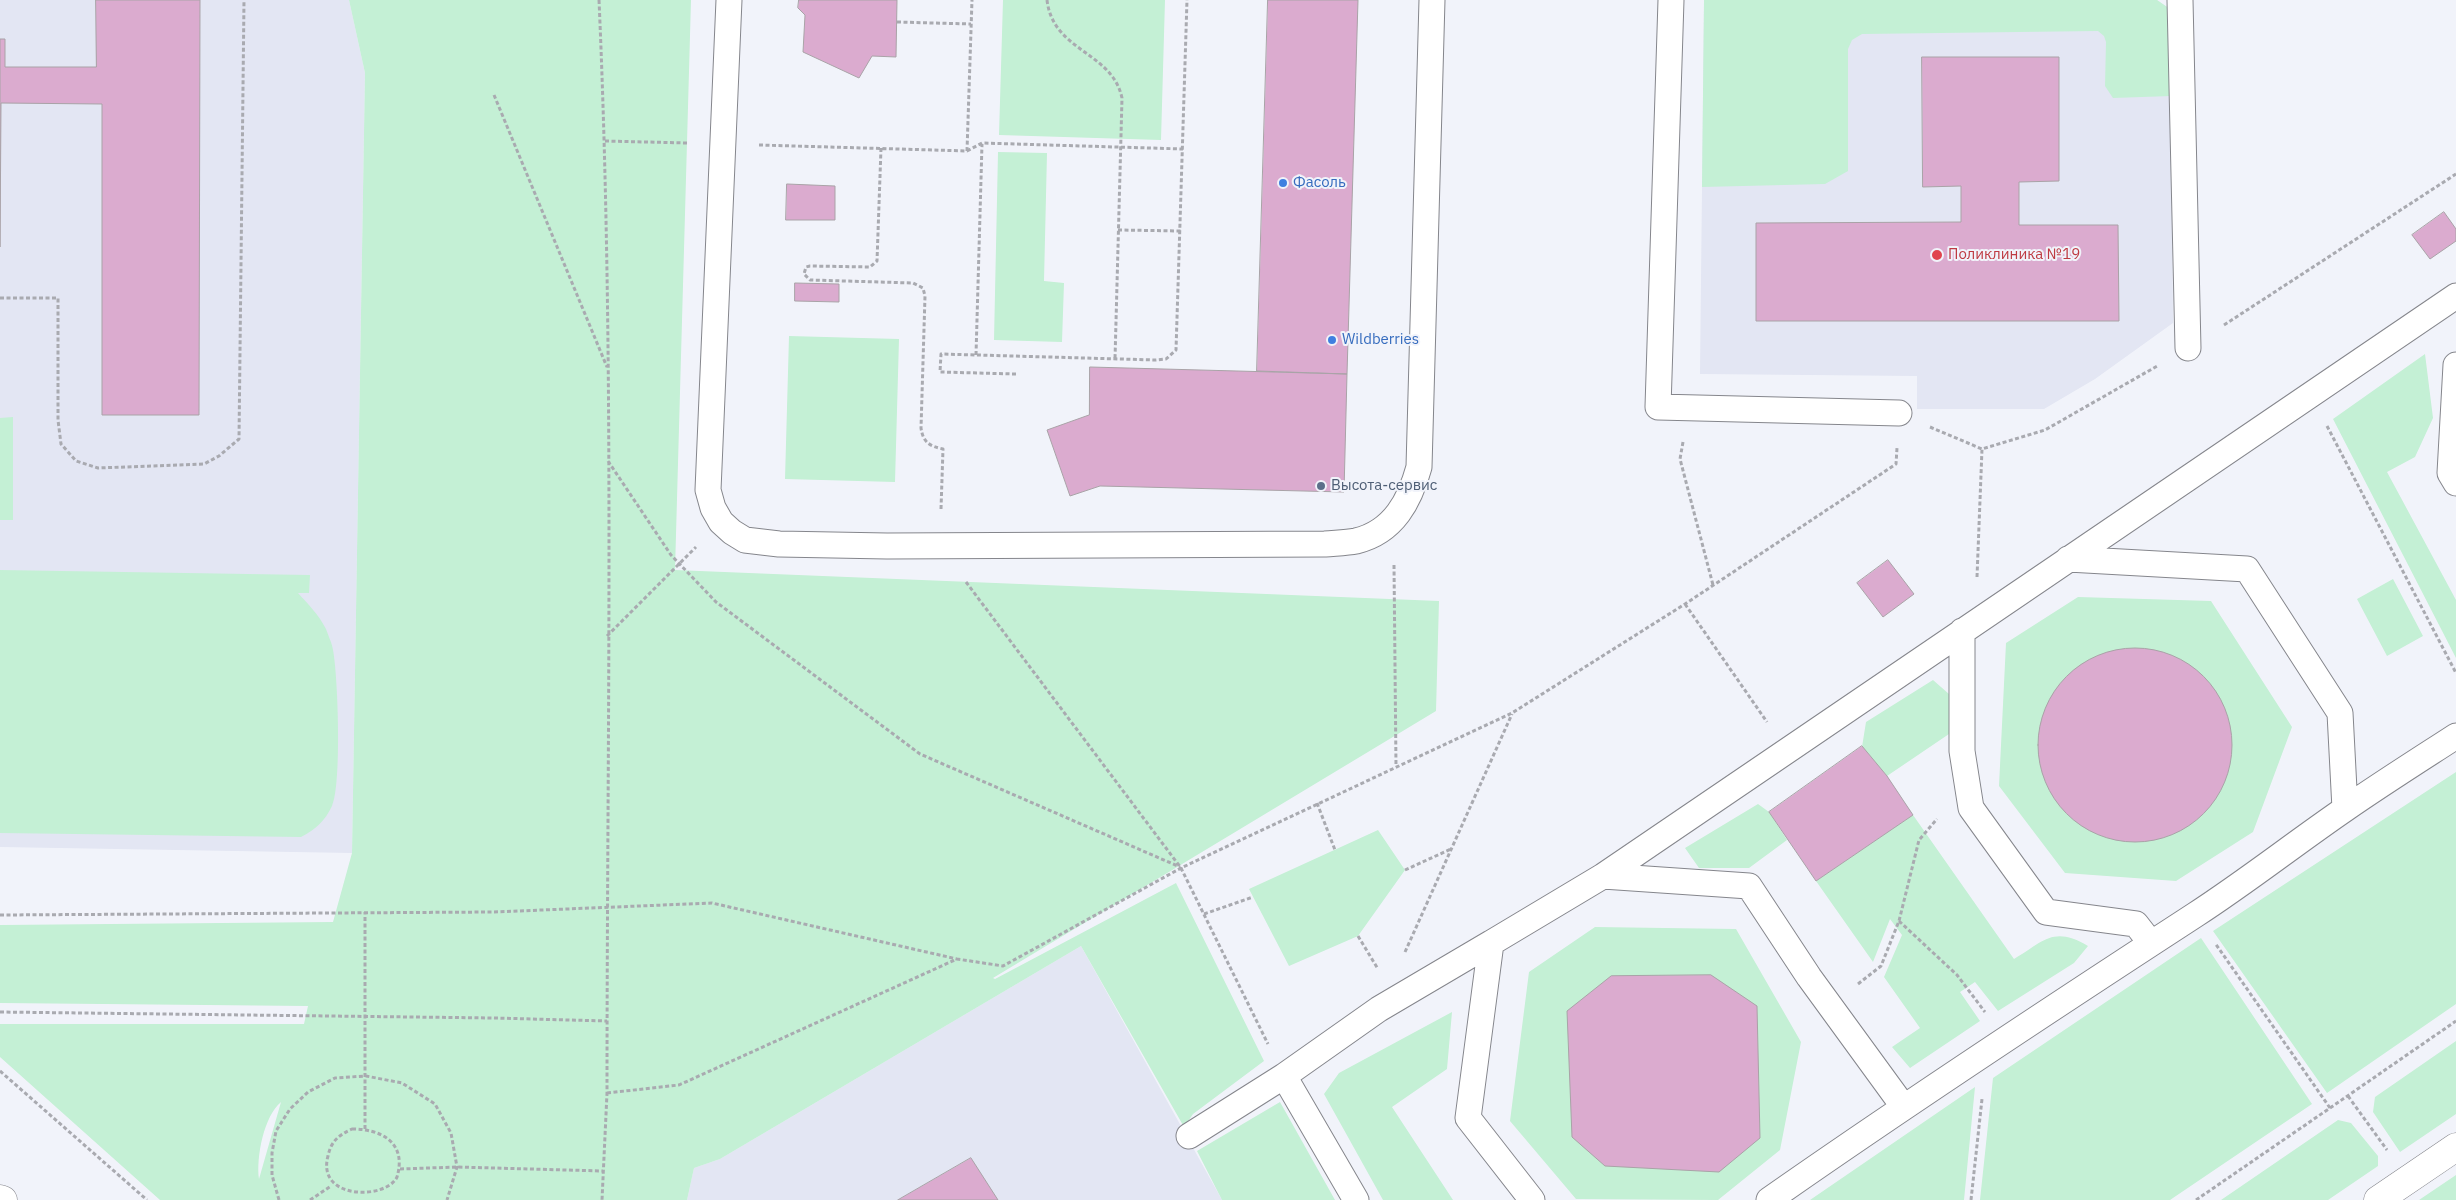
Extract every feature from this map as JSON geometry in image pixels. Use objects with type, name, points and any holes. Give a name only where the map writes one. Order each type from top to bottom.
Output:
[{"type":"street","points":[[2378,1200],[2456,1147]]},
{"type":"lane","points":[[729,0],[708,490],[713,508],[721,522],[745,540],[780,544],[940,546],[1325,544],[1357,541],[1376,533],[1393,519],[1412,492],[1419,466],[1432,0]]},
{"type":"lane","points":[[1671,0],[1658,407],[1899,413]]},
{"type":"lane","points":[[2180,0],[2188,348]]},
{"type":"lane","points":[[1188,1136],[1284,1076],[1379,1009],[1491,944],[1602,876],[2456,296]]},
{"type":"lane","points":[[2456,365],[2450,473],[2456,483]]},
{"type":"lane","points":[[2068,559],[2247,569],[2340,713],[2345,808]]},
{"type":"lane","points":[[1968,627],[1962,751],[1971,808],[2046,912],[2136,924],[2150,942]]},
{"type":"lane","points":[[1769,1200],[1903,1106],[1987,1053],[2150,942],[2195,915],[2345,808],[2456,736]]},
{"type":"lane","points":[[1602,876],[1749,886],[1809,977],[1903,1106]]},
{"type":"lane","points":[[1491,944],[1468,1118],[1532,1200]]},
{"type":"lane","points":[[1284,1076],[1356,1200]]},
{"type":"path","points":[[0,298],[58,298],[59,428],[61,444],[76,462],[98,468],[204,464],[219,456],[240,439],[244,0]]},
{"type":"path","points":[[599,0],[605,141],[608,370],[606,1093],[602,1200]]},
{"type":"path","points":[[968,151],[972,0]]},
{"type":"path","points":[[1047,0],[1049,12],[1055,26],[1064,37],[1109,70],[1117,82],[1122,98],[1115,359]]},
{"type":"path","points":[[1016,374],[940,372],[941,354],[1166,359],[1176,350],[1188,0]]},
{"type":"path","points":[[896,22],[971,24]]},
{"type":"path","points":[[494,95],[608,370]]},
{"type":"path","points":[[605,141],[723,144]]},
{"type":"path","points":[[976,355],[982,143]]},
{"type":"path","points":[[755,145],[968,151],[982,143],[1183,149]]},
{"type":"path","points":[[881,148],[877,261],[870,267],[810,266],[806,267],[804,274],[810,280],[913,282],[923,288],[925,296],[921,428],[923,438],[930,446],[943,449],[940,546],[1181,868],[1284,1076]]},
{"type":"path","points":[[1118,230],[1181,231]]},
{"type":"path","points":[[2311,394],[2456,673]]},
{"type":"path","points":[[1687,409],[1680,459],[1713,585]]},
{"type":"path","points":[[0,915],[606,908],[712,903],[957,959],[1003,966],[1181,868],[1512,713],[1684,604],[1896,464],[1899,413]]},
{"type":"path","points":[[1968,627],[1982,489],[1982,449]]},
{"type":"path","points":[[607,461],[670,555],[716,602],[920,754],[1181,868]]},
{"type":"path","points":[[1393,519],[1396,766]]},
{"type":"path","points":[[607,636],[721,522]]},
{"type":"path","points":[[1684,604],[1786,750]]},
{"type":"path","points":[[1379,1009],[1512,713]]},
{"type":"path","points":[[1857,985],[1881,966],[1899,921],[1919,840],[1967,785]]},
{"type":"path","points":[[1317,803],[1335,850]]},
{"type":"path","points":[[1405,870],[1451,848]]},
{"type":"path","points":[[1204,914],[1253,897]]},
{"type":"path","points":[[365,1129],[366,912]]},
{"type":"path","points":[[2195,915],[2330,1108]]},
{"type":"path","points":[[1358,936],[1389,987]]},
{"type":"path","points":[[606,1093],[679,1085],[957,959]]},
{"type":"path","points":[[0,1012],[606,1021]]},
{"type":"path","points":[[2196,1200],[2456,1022]]},
{"type":"path","points":[[0,1071],[147,1200]]},
{"type":"path","points":[[279,1200],[272,1175],[272,1154],[276,1131],[290,1110],[308,1092],[335,1078],[366,1076],[402,1084],[435,1104],[451,1133],[457,1167],[447,1200]]},
{"type":"path","points":[[2348,1096],[2388,1151]]},
{"type":"path","points":[[344,1195],[331,1186],[326,1174],[330,1147],[338,1136],[352,1129],[365,1129],[382,1134],[393,1143],[400,1156],[400,1169],[396,1182],[388,1192],[380,1195]]},
{"type":"path","points":[[400,1169],[457,1167],[603,1171]]},
{"type":"path","points":[[310,1200],[331,1186]]},
{"type":"shaded area","points":[[0,0],[349,0],[365,73],[352,853],[0,847]]},
{"type":"shaded area","name":"Поликлиника №19","points":[[1704,0],[2157,0],[2170,9],[2173,323],[2095,379],[2044,409],[1917,409],[1917,376],[1700,374]]},
{"type":"shaded area","points":[[1081,946],[1222,1200],[687,1200],[694,1168],[720,1159]]},
{"type":"green space","points":[[349,0],[691,0],[675,570],[1439,601],[1436,711],[993,978],[995,979],[1176,883],[1264,1061],[1193,1114],[1184,1127],[1081,946],[720,1159],[694,1168],[687,1200],[160,1200],[0,1057],[0,1024],[304,1024],[308,1006],[0,1003],[0,925],[333,922],[352,853],[365,73]],"holes":[[[281,1102],[259,1179],[258,1170],[262,1138],[270,1117]]]},
{"type":"green space","points":[[1003,0],[1165,0],[1161,140],[999,135]]},
{"type":"green space","points":[[1704,0],[2157,0],[2170,9],[2171,96],[2113,98],[2105,86],[2106,42],[2104,36],[2098,31],[1862,34],[1852,40],[1848,49],[1848,171],[1825,184],[1702,187]]},
{"type":"green space","points":[[998,152],[1047,153],[1044,281],[1064,283],[1062,342],[994,340]]},
{"type":"green space","points":[[789,336],[899,339],[895,482],[785,479]]},
{"type":"green space","points":[[2425,354],[2433,418],[2415,457],[2387,472],[2456,600],[2456,658],[2333,419]]},
{"type":"green space","points":[[13,417],[13,520],[0,520],[0,418]]},
{"type":"green space","points":[[0,570],[310,575],[309,593],[298,593],[317,614],[326,629],[335,663],[338,730],[337,776],[332,806],[323,821],[301,837],[0,833]]},
{"type":"green space","points":[[2393,579],[2423,636],[2387,656],[2357,599]]},
{"type":"green space","points":[[2078,597],[2211,601],[2292,727],[2253,832],[2176,881],[2065,873],[1999,786],[2006,643]]},
{"type":"green space","points":[[1933,680],[1949,694],[1949,734],[1887,776],[1862,747],[1866,722]]},
{"type":"green space","points":[[2456,772],[2456,1004],[2327,1093],[2213,931]]},
{"type":"green space","points":[[1758,804],[1769,812],[1787,840],[1749,868],[1699,868],[1685,848]]},
{"type":"green space","points":[[1913,815],[2014,959],[2041,942],[2057,936],[2076,940],[2088,946],[2074,963],[1998,1011],[1975,982],[1960,992],[1980,1021],[1910,1068],[1892,1047],[1920,1028],[1884,977],[1902,935],[1890,919],[1873,962],[1816,881]]},
{"type":"green space","points":[[1378,830],[1405,870],[1358,936],[1289,966],[1249,889]]},
{"type":"green space","points":[[1595,927],[1736,929],[1801,1042],[1780,1150],[1718,1200],[1576,1199],[1510,1121],[1529,972]]},
{"type":"green space","points":[[2201,938],[2312,1104],[2170,1200],[1980,1200],[1993,1078]]},
{"type":"green space","points":[[1452,1012],[1447,1069],[1392,1107],[1453,1200],[1383,1200],[1324,1094],[1339,1073]]},
{"type":"green space","points":[[2456,1041],[2456,1114],[2400,1152],[2373,1112],[2375,1097]]},
{"type":"green space","points":[[1975,1087],[1964,1200],[1810,1200]]},
{"type":"green space","points":[[1280,1102],[1335,1200],[1222,1200],[1197,1151]]},
{"type":"green space","points":[[2338,1120],[2351,1123],[2378,1156],[2378,1166],[2328,1200],[2221,1200]]},
{"type":"green space","points":[[2456,1175],[2456,1200],[2419,1200]]},
{"type":"building","points":[[96,0],[200,0],[199,415],[102,415],[102,104],[1,103],[0,247],[0,39],[5,39],[5,67],[96,67]]},
{"type":"building","points":[[799,0],[897,0],[896,57],[872,56],[859,78],[803,52],[805,15],[798,8]]},
{"type":"building","points":[[1268,0],[1358,0],[1347,374],[1257,371]]},
{"type":"building","points":[[1922,57],[2059,57],[2059,181],[2019,182],[2019,225],[2118,225],[2119,321],[1756,321],[1756,223],[1961,222],[1961,186],[1923,187]]},
{"type":"building","points":[[787,184],[835,186],[835,220],[786,220]]},
{"type":"building","points":[[2444,212],[2456,229],[2456,241],[2430,259],[2412,235]]},
{"type":"building","points":[[795,283],[839,284],[839,302],[795,301]]},
{"type":"building","points":[[1090,367],[1347,374],[1344,492],[1100,486],[1070,496],[1047,430],[1089,415]]},
{"type":"building","points":[[1888,560],[1914,594],[1883,617],[1857,583]]},
{"type":"building","points":[[2135,648],[2154,650],[2172,655],[2189,664],[2204,676],[2216,691],[2225,708],[2230,726],[2232,745],[2230,764],[2225,782],[2216,799],[2204,814],[2189,826],[2172,835],[2154,840],[2135,842],[2116,840],[2098,835],[2081,826],[2066,814],[2054,799],[2045,782],[2040,764],[2038,745],[2040,726],[2045,708],[2054,691],[2066,676],[2081,664],[2098,655],[2116,650]]},
{"type":"building","points":[[1862,746],[1887,776],[1913,815],[1816,881],[1769,812]]},
{"type":"building","points":[[1711,975],[1757,1006],[1760,1138],[1719,1172],[1605,1166],[1572,1137],[1567,1011],[1611,976]]},
{"type":"building","points":[[971,1158],[998,1200],[898,1200]]},
{"type":"place","name":"Фасоль","points":[[1283,183]]},
{"type":"place","name":"Поликлиника №19","points":[[1937,255]]},
{"type":"place","name":"Wildberries","points":[[1332,340]]},
{"type":"place","name":"Высота-сервис","points":[[1321,486]]}]
